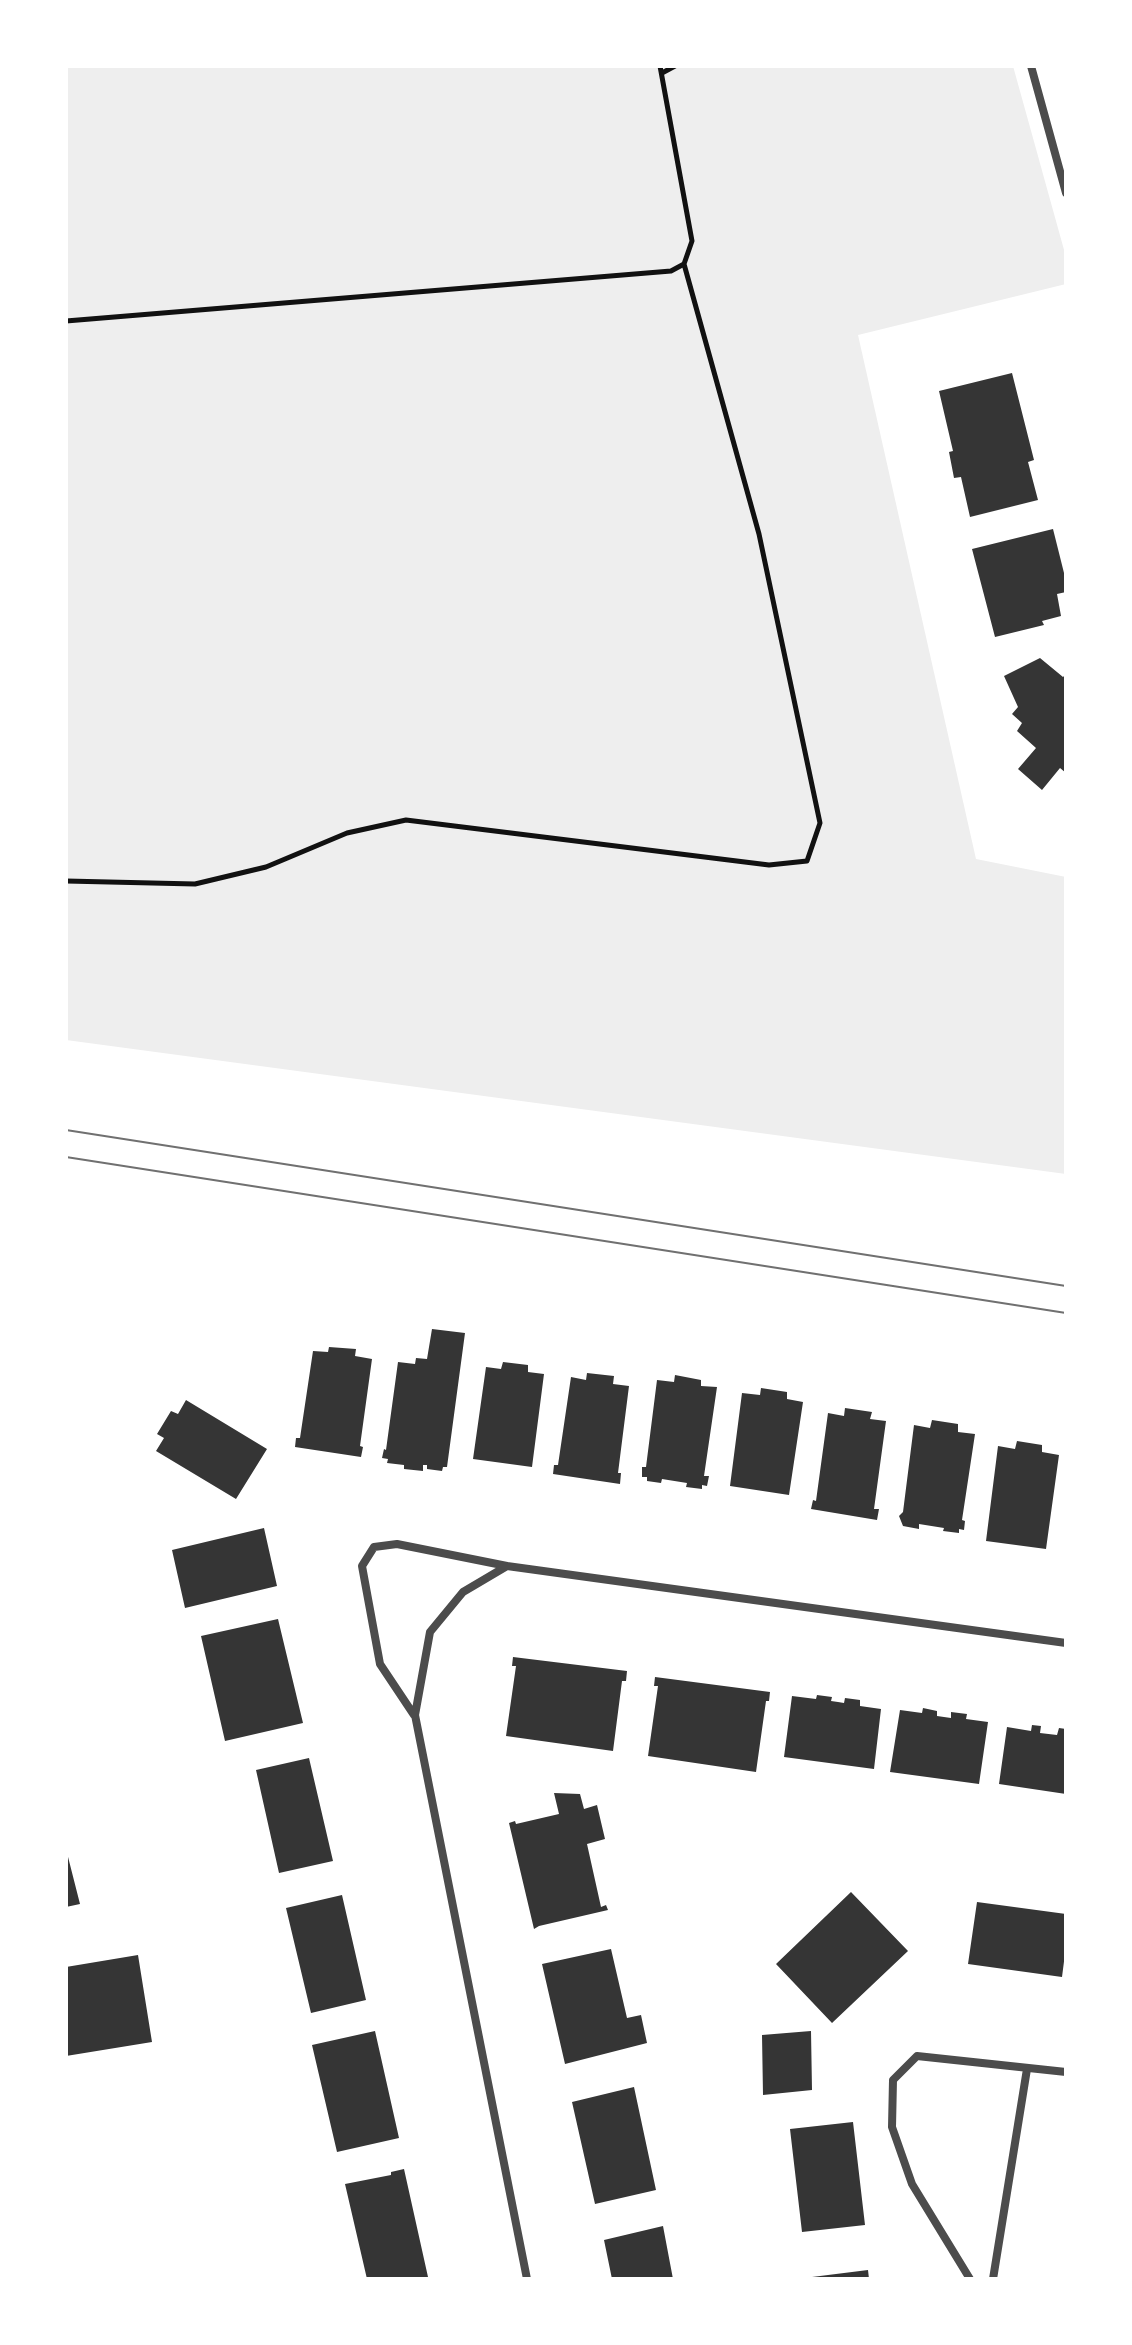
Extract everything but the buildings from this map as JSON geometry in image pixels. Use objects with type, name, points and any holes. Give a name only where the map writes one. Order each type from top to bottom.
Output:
[{"type":"street","points":[[1031,66],[1066,193]]},
{"type":"street","points":[[415,1715],[380,1664],[362,1566],[374,1547],[397,1544],[507,1566],[1066,1643]]},
{"type":"street","points":[[507,1566],[463,1592],[430,1632],[415,1715],[527,2279]]},
{"type":"street","points":[[970,2279],[912,2184],[892,2127],[893,2080],[917,2056],[1066,2072]]},
{"type":"street","points":[[993,2279],[1027,2069]]},
{"type":"path","points":[[66,881],[195,884],[266,867],[347,833],[406,820],[769,865],[807,861],[820,823],[759,534],[684,264],[692,241],[661,69],[675,66]]},
{"type":"path","points":[[66,321],[671,271],[684,264]]},
{"type":"shaded area","points":[[66,66],[1013,66],[1066,257],[1066,284],[858,335],[976,859],[1066,877],[1066,1174],[66,1040]]},
{"type":"tram line","points":[[66,1130],[1066,1286]]},
{"type":"tram line","points":[[66,1157],[1066,1313]]}]
